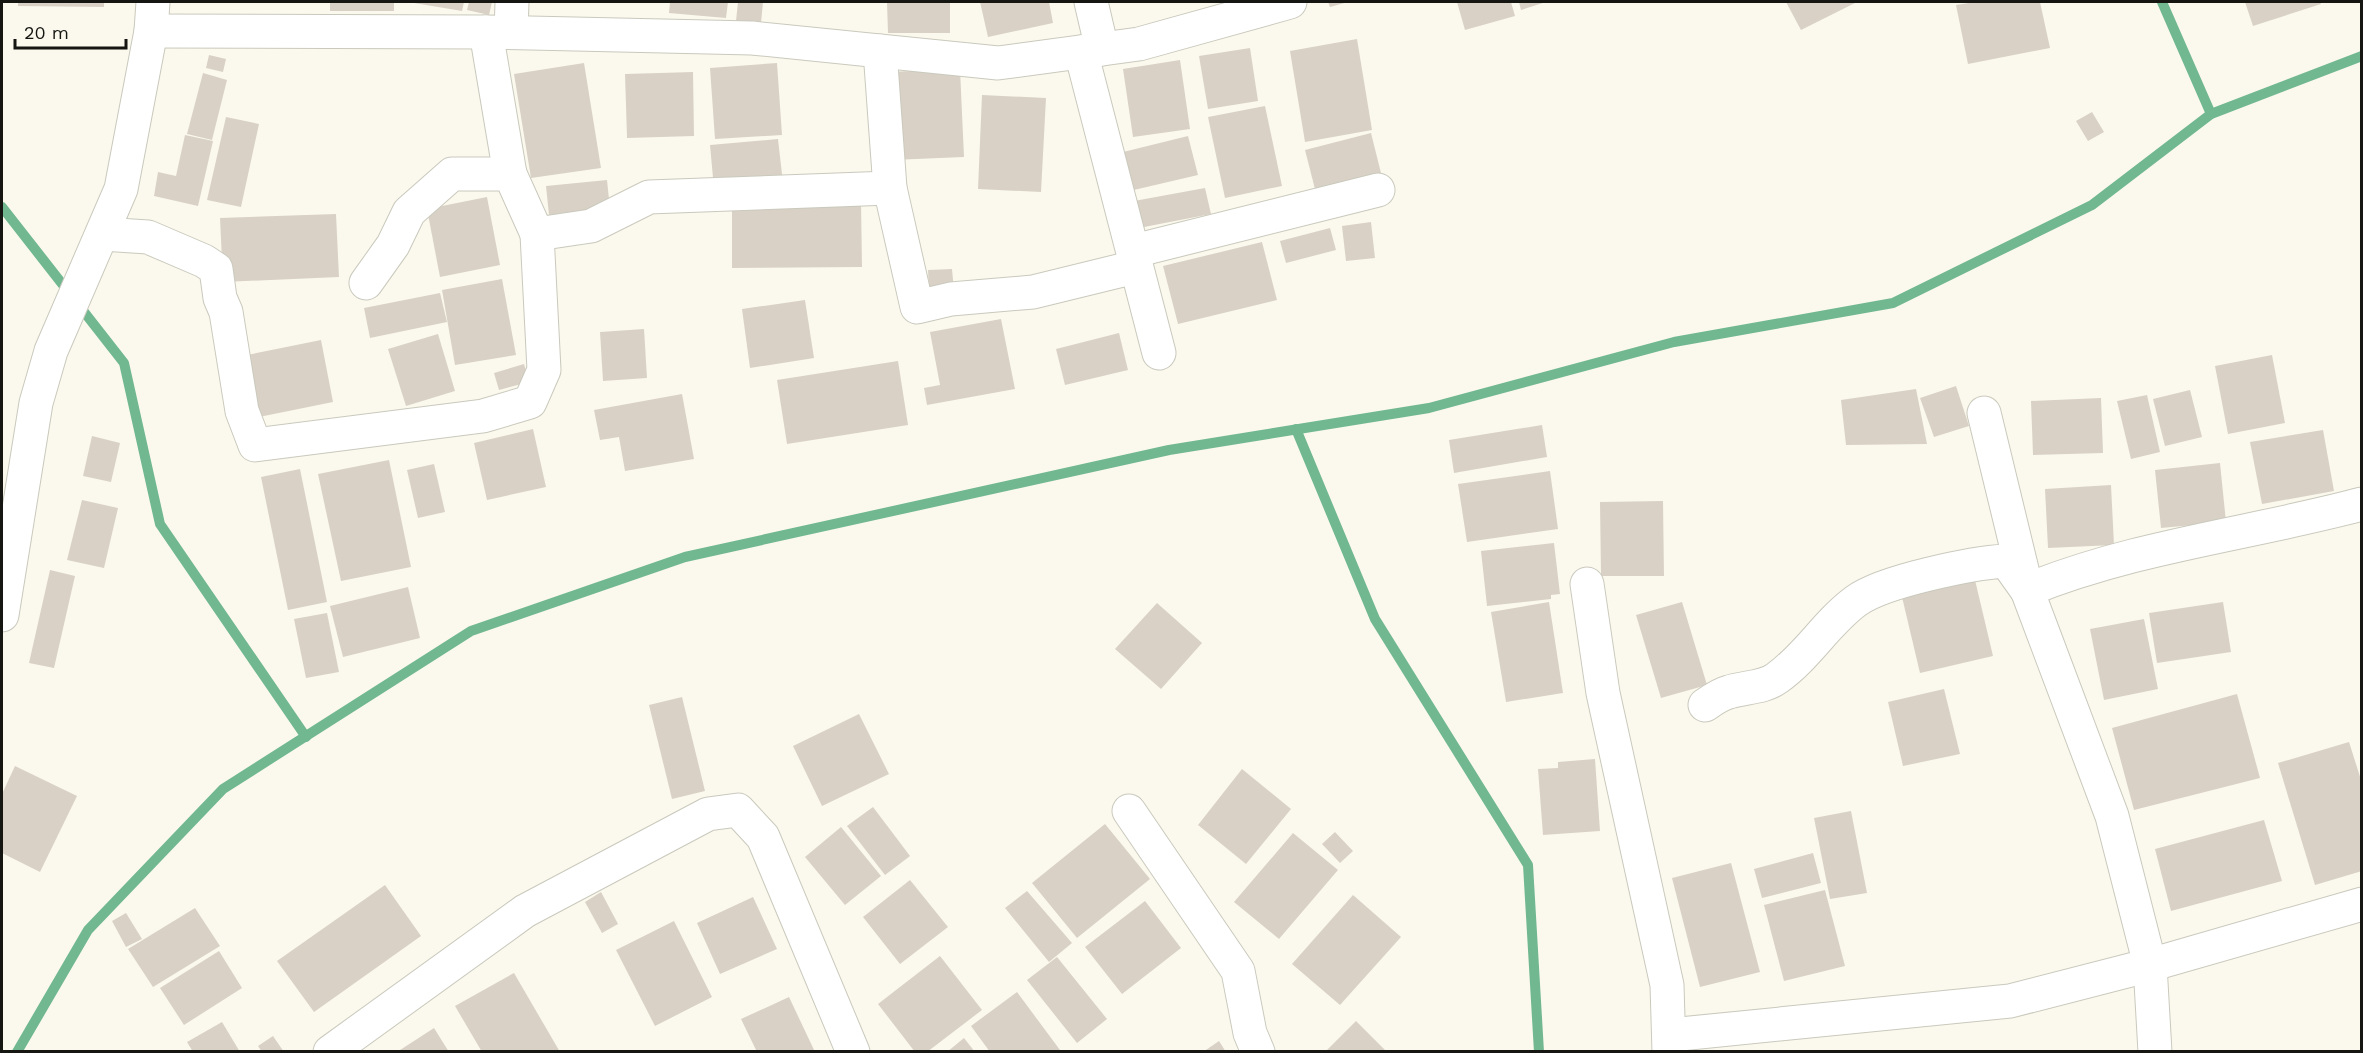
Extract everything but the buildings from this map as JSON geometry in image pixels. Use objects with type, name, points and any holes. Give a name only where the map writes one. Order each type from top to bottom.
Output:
[{"type":"street","points":[[1091,2],[1091,50],[1135,259],[1159,353]]},
{"type":"street","points":[[2,615],[36,403],[51,351],[121,189],[152,16],[503,22],[752,38],[998,63],[1139,44],[1290,2]]},
{"type":"street","points":[[102,234],[148,237],[204,261],[216,269],[220,298],[226,312],[242,411],[255,446],[483,416],[530,402],[544,370],[537,234],[510,174],[503,22]]},
{"type":"street","points":[[880,51],[890,188],[917,307],[951,299],[1033,292],[1135,259],[1378,190]]},
{"type":"street","points":[[366,284],[393,245],[409,212],[452,174],[510,174]]},
{"type":"street","points":[[537,234],[591,226],[649,197],[890,188]]},
{"type":"street","points":[[1984,413],[2027,590],[2112,816],[2150,965],[2155,1052]]},
{"type":"street","points":[[2027,590],[2069,573],[2141,553],[2361,504]]},
{"type":"street","points":[[1705,705],[1728,692],[1752,688],[1775,680],[1805,654],[1818,635],[1857,599],[1912,578],[1943,573],[1974,563],[2006,561],[2027,590]]},
{"type":"street","points":[[1587,584],[1603,693],[1667,985],[1670,1043],[2010,1000],[2150,965],[2361,904]]},
{"type":"street","points":[[330,1052],[525,910],[708,814],[738,810],[763,837],[854,1052]]},
{"type":"street","points":[[1129,811],[1238,971],[1250,1033],[1258,1052]]},
{"type":"waterway","points":[[2162,2],[2211,114]]},
{"type":"waterway","points":[[17,1052],[88,930],[223,789],[471,631],[685,557],[1169,450],[1429,408],[1674,342],[1893,303],[2092,205],[2211,114],[2362,56]]},
{"type":"waterway","points":[[2,207],[124,363],[160,524],[306,737]]},
{"type":"waterway","points":[[1296,429],[1375,619],[1528,865],[1539,1052]]}]
